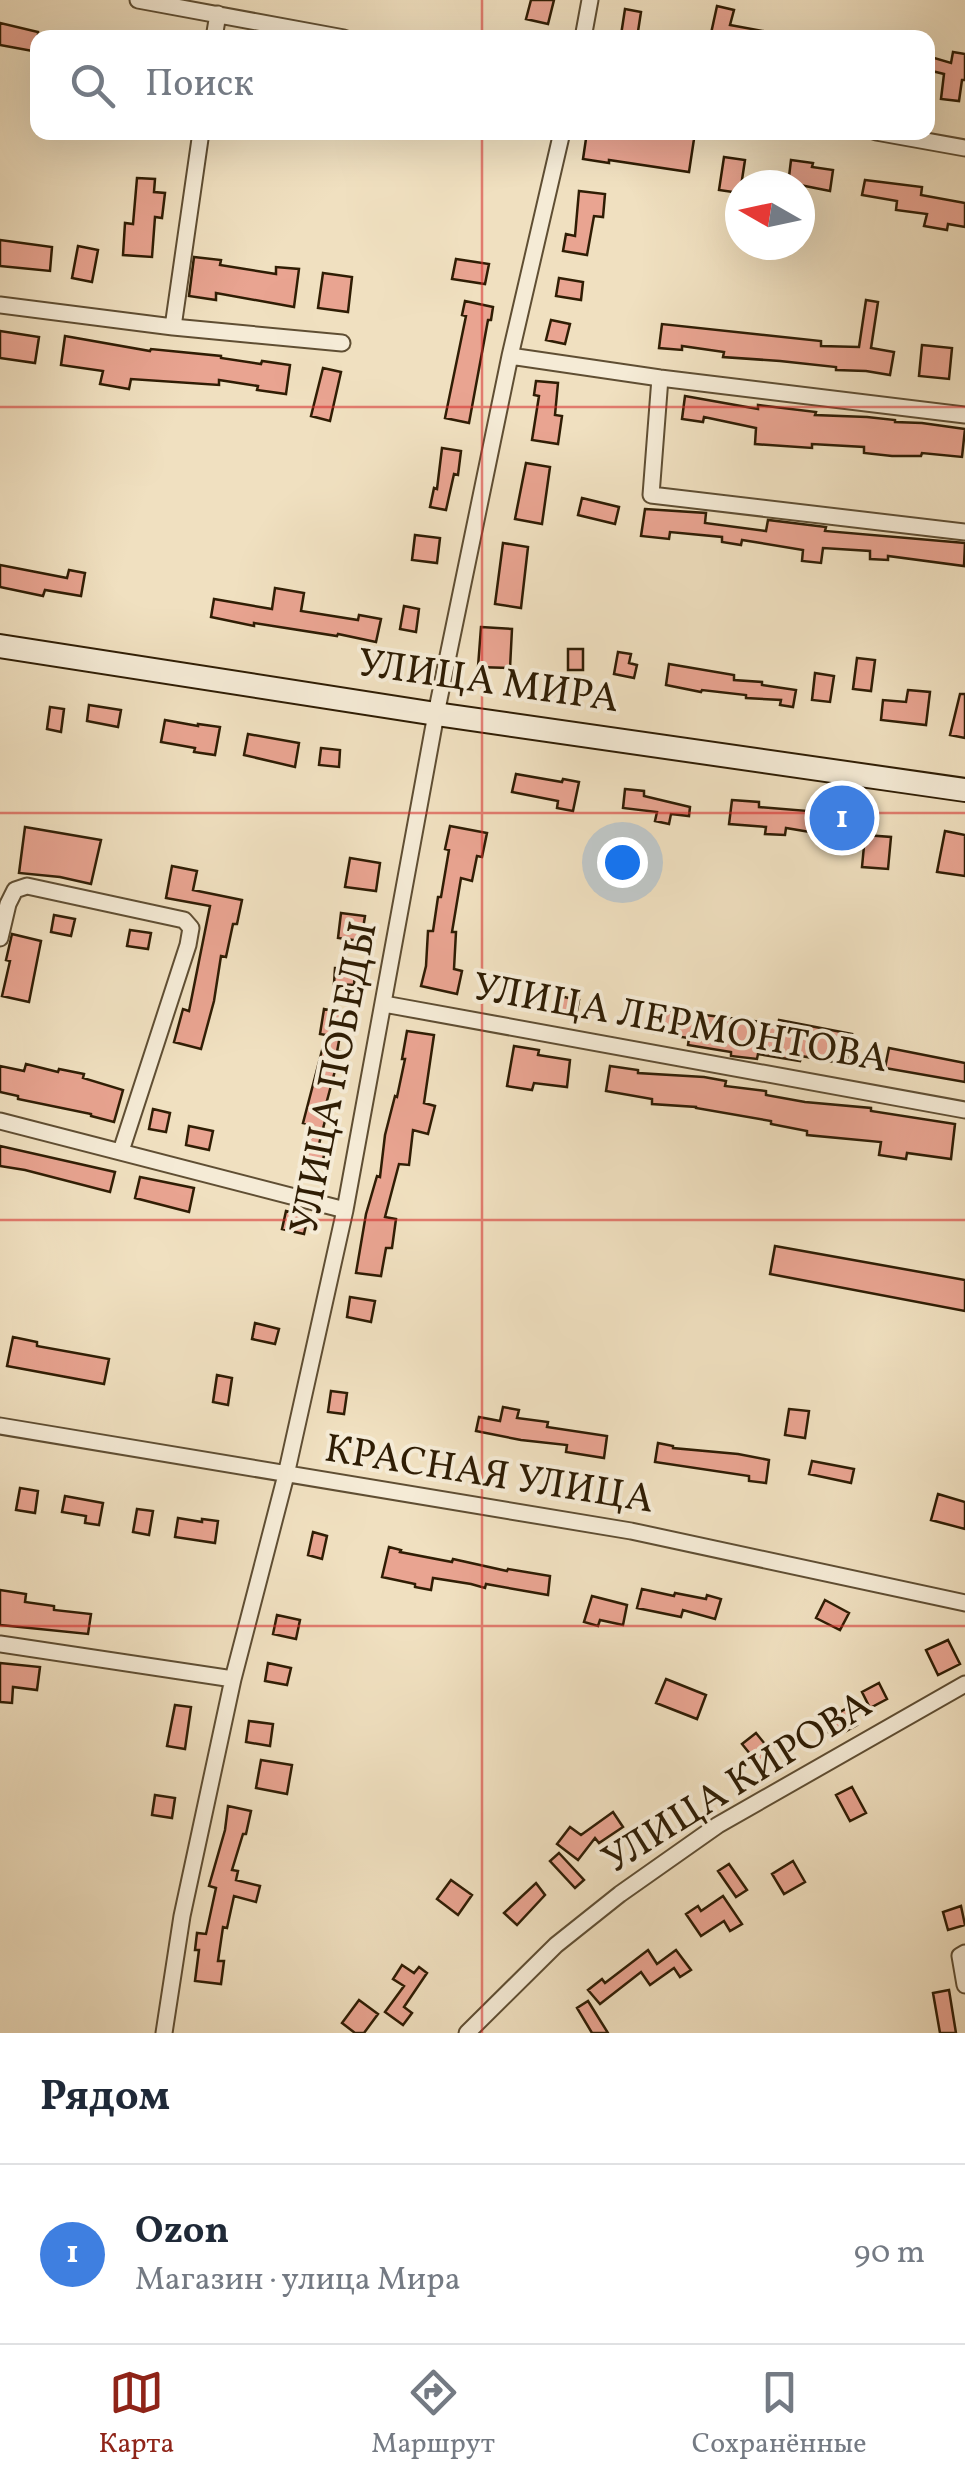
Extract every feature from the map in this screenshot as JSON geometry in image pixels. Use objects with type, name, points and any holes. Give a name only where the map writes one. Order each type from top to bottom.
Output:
[{"type":"main road","name":"УЛИЦА МИРА","points":[[0,646],[965,790]]},
{"type":"street","points":[[138,0],[302,30]]},
{"type":"street","points":[[584,30],[590,0]]},
{"type":"street","points":[[215,30],[218,14]]},
{"type":"street","points":[[172,327],[200,140]]},
{"type":"street","name":"УЛИЦА ПОБЕДЫ","points":[[164,2033],[182,1916],[344,1210],[436,714],[510,356],[560,140]]},
{"type":"street","points":[[920,140],[965,148]]},
{"type":"street","points":[[0,306],[342,343]]},
{"type":"street","points":[[510,356],[965,415]]},
{"type":"street","points":[[660,378],[651,496],[965,532]]},
{"type":"street","points":[[0,938],[15,890],[27,886],[184,920],[191,928],[121,1151]]},
{"type":"street","name":"УЛИЦА ЛЕРМОНТОВА","points":[[384,1004],[965,1110]]},
{"type":"street","points":[[0,1121],[344,1210]]},
{"type":"street","name":"КРАСНАЯ УЛИЦА","points":[[0,1426],[631,1531],[965,1603]]},
{"type":"street","points":[[0,1644],[234,1679]]},
{"type":"street","name":"УЛИЦА КИРОВА","points":[[467,2033],[556,1946],[620,1894],[718,1825],[965,1684]]},
{"type":"street","points":[[965,1953],[960,1956],[965,1985]]},
{"type":"building","points":[[531,0],[554,0],[548,24],[526,19]]},
{"type":"building","points":[[717,6],[734,10],[730,25],[758,30],[712,30]]},
{"type":"building","points":[[625,9],[641,12],[638,30],[622,30]]},
{"type":"building","points":[[0,23],[30,30],[30,51],[0,45]]},
{"type":"building","points":[[953,52],[965,54],[965,80],[959,101],[941,99],[944,74],[935,72],[935,58],[951,63]]},
{"type":"building","points":[[586,140],[694,140],[689,172],[583,159]]},
{"type":"building","points":[[724,157],[745,160],[743,170],[725,170],[725,191],[719,190]]},
{"type":"building","points":[[791,160],[833,170],[830,191],[815,188],[815,170],[790,170]]},
{"type":"building","points":[[137,178],[155,179],[154,192],[165,193],[162,218],[155,217],[152,257],[123,255],[125,223],[133,224]]},
{"type":"building","points":[[865,180],[922,187],[921,195],[965,203],[965,227],[948,224],[947,230],[924,226],[927,214],[896,210],[897,201],[862,195]]},
{"type":"building","points":[[579,191],[605,194],[603,217],[594,216],[587,255],[563,251],[566,234],[575,236]]},
{"type":"building","points":[[0,240],[52,247],[50,271],[0,266]]},
{"type":"building","points":[[78,246],[98,250],[92,282],[72,278]]},
{"type":"building","points":[[194,257],[276,274],[276,267],[299,269],[294,307],[216,293],[216,300],[189,296]]},
{"type":"building","points":[[456,259],[489,264],[485,284],[452,279]]},
{"type":"building","points":[[323,273],[352,277],[348,312],[318,308]]},
{"type":"building","points":[[559,278],[583,282],[581,300],[556,296]]},
{"type":"building","points":[[866,300],[878,302],[871,348],[894,352],[890,375],[723,357],[724,352],[682,346],[682,350],[659,348],[662,324],[821,341],[821,346],[859,347]]},
{"type":"building","points":[[465,301],[493,307],[469,423],[445,418],[466,316],[462,315]]},
{"type":"building","points":[[551,320],[570,324],[565,344],[546,340]]},
{"type":"building","points":[[0,331],[39,337],[35,363],[0,358]]},
{"type":"building","points":[[65,336],[150,351],[290,365],[286,394],[219,380],[219,385],[131,379],[129,389],[100,384],[103,371],[61,365]]},
{"type":"building","points":[[922,345],[952,348],[949,379],[919,376]]},
{"type":"building","points":[[323,368],[341,372],[330,421],[311,416]]},
{"type":"building","points":[[536,381],[558,383],[555,415],[562,416],[558,444],[532,440],[539,396],[534,395]]},
{"type":"building","points":[[685,396],[758,409],[758,405],[816,412],[815,415],[965,429],[962,457],[922,453],[892,456],[864,453],[864,447],[755,444],[756,428],[704,417],[703,422],[682,419]]},
{"type":"building","points":[[442,448],[461,451],[458,475],[454,474],[446,510],[430,507],[434,488],[437,489]]},
{"type":"building","points":[[526,463],[550,467],[542,524],[515,519]]},
{"type":"building","points":[[582,498],[619,507],[615,524],[578,515]]},
{"type":"building","points":[[645,509],[706,513],[705,523],[766,531],[768,520],[826,527],[825,531],[965,543],[964,566],[888,556],[888,560],[870,559],[870,551],[823,548],[821,563],[802,561],[803,550],[742,540],[741,545],[722,542],[722,537],[670,532],[669,539],[641,536]]},
{"type":"building","points":[[415,535],[440,538],[437,563],[412,560]]},
{"type":"building","points":[[503,543],[528,547],[521,608],[495,604]]},
{"type":"building","points":[[0,565],[67,578],[69,570],[85,573],[81,596],[45,590],[43,596],[0,587]]},
{"type":"building","points":[[275,588],[304,593],[301,611],[358,620],[359,615],[381,619],[376,642],[211,617],[214,599],[272,609]]},
{"type":"building","points":[[404,606],[419,609],[416,632],[400,629]]},
{"type":"building","points":[[481,627],[512,629],[510,668],[478,667]]},
{"type":"building","points":[[568,649],[583,649],[583,670],[568,670]]},
{"type":"building","points":[[618,652],[631,654],[629,663],[637,665],[634,678],[614,674]]},
{"type":"building","points":[[857,658],[875,660],[871,691],[853,689]]},
{"type":"building","points":[[669,664],[796,690],[793,707],[780,705],[781,700],[666,685]]},
{"type":"building","points":[[815,673],[834,676],[830,702],[812,700]]},
{"type":"building","points":[[908,690],[930,692],[926,725],[881,720],[883,700],[906,702]]},
{"type":"building","points":[[960,694],[965,694],[965,738],[950,735]]},
{"type":"building","points":[[89,705],[121,710],[118,727],[87,721]]},
{"type":"building","points":[[50,707],[64,709],[61,732],[47,729]]},
{"type":"building","points":[[165,720],[220,727],[215,755],[161,742]]},
{"type":"building","points":[[248,734],[299,743],[295,767],[244,755]]},
{"type":"building","points":[[321,748],[340,750],[339,767],[319,765]]},
{"type":"building","points":[[516,774],[579,782],[573,811],[557,808],[558,801],[512,792]]},
{"type":"building","points":[[625,789],[644,791],[644,796],[690,807],[689,816],[671,814],[669,824],[655,821],[657,812],[623,808]]},
{"type":"building","points":[[732,800],[759,802],[759,807],[860,815],[858,844],[786,828],[785,835],[765,834],[766,827],[729,824]]},
{"type":"building","points":[[450,826],[487,833],[472,881],[461,878],[452,932],[456,932],[454,969],[462,971],[457,994],[421,986],[428,931],[433,931],[441,897]]},
{"type":"building","points":[[25,827],[101,840],[91,884],[19,873]]},
{"type":"building","points":[[945,831],[965,835],[965,876],[937,872]]},
{"type":"building","points":[[865,835],[891,837],[888,869],[862,867]]},
{"type":"building","points":[[350,858],[380,863],[376,891],[345,887]]},
{"type":"building","points":[[172,866],[197,871],[193,890],[242,900],[226,957],[221,956],[201,1049],[174,1042],[183,1009],[189,1011],[210,906],[166,898]]},
{"type":"building","points":[[341,913],[365,916],[361,941],[338,938]]},
{"type":"building","points":[[54,915],[75,919],[71,936],[51,932]]},
{"type":"building","points":[[130,930],[151,933],[148,949],[127,946]]},
{"type":"building","points":[[12,934],[41,941],[29,1002],[2,996]]},
{"type":"building","points":[[335,968],[355,970],[354,985],[334,984]]},
{"type":"building","points":[[559,996],[579,1000],[576,1016],[556,1012]]},
{"type":"building","points":[[324,1009],[344,1013],[340,1052],[318,1148],[325,1148],[323,1161],[304,1158],[308,1124],[303,1123],[326,1035],[320,1034]]},
{"type":"building","points":[[656,1009],[778,1024],[779,1020],[852,1034],[846,1064],[801,1056],[800,1061],[758,1054],[757,1059],[731,1056],[731,1052],[688,1045],[689,1038],[653,1033]]},
{"type":"building","points":[[407,1031],[434,1035],[424,1103],[435,1106],[428,1134],[413,1130],[409,1165],[399,1164],[385,1217],[396,1219],[392,1248],[386,1248],[381,1276],[356,1273],[366,1214],[377,1176],[380,1177],[385,1135],[397,1097]]},
{"type":"building","points":[[514,1046],[570,1060],[567,1087],[534,1083],[532,1090],[507,1086]]},
{"type":"building","points":[[889,1048],[965,1063],[965,1082],[885,1068]]},
{"type":"building","points":[[26,1064],[84,1074],[83,1078],[123,1090],[114,1122],[0,1092],[0,1066],[24,1071]]},
{"type":"building","points":[[610,1066],[638,1073],[704,1077],[726,1081],[725,1086],[766,1091],[766,1095],[871,1108],[955,1124],[951,1159],[907,1153],[906,1159],[879,1155],[881,1142],[807,1135],[807,1131],[771,1121],[696,1107],[652,1104],[652,1099],[606,1091]]},
{"type":"building","points":[[153,1109],[170,1113],[166,1132],[149,1129]]},
{"type":"building","points":[[189,1126],[213,1131],[209,1150],[186,1145]]},
{"type":"building","points":[[0,1146],[115,1172],[110,1192],[0,1166]]},
{"type":"building","points":[[140,1177],[194,1188],[189,1212],[135,1198]]},
{"type":"building","points":[[286,1211],[308,1216],[304,1234],[282,1229]]},
{"type":"building","points":[[775,1246],[965,1280],[965,1311],[770,1274]]},
{"type":"building","points":[[350,1297],[375,1301],[371,1322],[347,1317]]},
{"type":"building","points":[[255,1323],[279,1329],[275,1344],[252,1339]]},
{"type":"building","points":[[13,1337],[37,1342],[37,1346],[109,1359],[104,1384],[7,1366]]},
{"type":"building","points":[[217,1375],[232,1378],[228,1405],[213,1402]]},
{"type":"building","points":[[331,1391],[347,1393],[344,1414],[328,1412]]},
{"type":"building","points":[[503,1407],[519,1410],[517,1418],[548,1422],[547,1427],[607,1436],[604,1458],[566,1452],[567,1445],[476,1431],[479,1417],[500,1421]]},
{"type":"building","points":[[789,1409],[809,1411],[805,1438],[785,1435]]},
{"type":"building","points":[[658,1443],[769,1460],[766,1483],[749,1481],[749,1476],[655,1462]]},
{"type":"building","points":[[812,1461],[854,1469],[851,1483],[809,1474]]},
{"type":"building","points":[[20,1488],[38,1491],[35,1513],[16,1510]]},
{"type":"building","points":[[938,1494],[965,1502],[965,1529],[931,1520]]},
{"type":"building","points":[[65,1496],[103,1503],[99,1525],[85,1523],[86,1516],[62,1512]]},
{"type":"building","points":[[137,1509],[153,1511],[149,1535],[133,1532]]},
{"type":"building","points":[[178,1518],[218,1521],[215,1543],[175,1537]]},
{"type":"building","points":[[313,1532],[327,1536],[322,1559],[308,1555]]},
{"type":"building","points":[[389,1547],[452,1562],[453,1559],[550,1576],[548,1595],[433,1578],[431,1590],[415,1587],[382,1577]]},
{"type":"building","points":[[642,1589],[721,1599],[715,1619],[683,1610],[681,1617],[637,1608]]},
{"type":"building","points":[[0,1590],[26,1594],[25,1602],[54,1606],[54,1610],[91,1614],[88,1634],[0,1625]]},
{"type":"building","points":[[592,1596],[627,1605],[623,1625],[600,1620],[598,1626],[584,1622]]},
{"type":"building","points":[[825,1600],[849,1613],[840,1630],[816,1618]]},
{"type":"building","points":[[277,1615],[300,1620],[296,1639],[273,1634]]},
{"type":"building","points":[[948,1640],[960,1664],[938,1675],[926,1650]]},
{"type":"building","points":[[0,1663],[40,1667],[37,1690],[13,1687],[12,1703],[0,1702]]},
{"type":"building","points":[[268,1663],[291,1668],[287,1685],[265,1681]]},
{"type":"building","points":[[666,1679],[706,1695],[697,1719],[656,1703]]},
{"type":"building","points":[[879,1683],[887,1699],[870,1708],[862,1692]]},
{"type":"building","points":[[175,1705],[191,1707],[185,1749],[167,1746]]},
{"type":"building","points":[[847,1708],[857,1725],[832,1739],[823,1722]]},
{"type":"building","points":[[249,1721],[273,1724],[270,1746],[246,1742]]},
{"type":"building","points":[[756,1733],[773,1754],[759,1765],[742,1744]]},
{"type":"building","points":[[261,1760],[292,1765],[287,1794],[256,1788]]},
{"type":"building","points":[[852,1787],[866,1813],[850,1821],[836,1795]]},
{"type":"building","points":[[155,1795],[175,1798],[172,1818],[152,1815]]},
{"type":"building","points":[[228,1806],[251,1811],[232,1870],[238,1871],[236,1880],[260,1886],[256,1902],[234,1896],[227,1928],[223,1927],[218,1961],[224,1961],[221,1984],[195,1981],[199,1950],[195,1950],[197,1933],[206,1934],[216,1888],[209,1886]]},
{"type":"building","points":[[613,1812],[623,1827],[599,1843],[595,1838],[578,1860],[557,1844],[570,1827],[581,1835]]},
{"type":"building","points":[[559,1853],[584,1880],[575,1888],[550,1861]]},
{"type":"building","points":[[793,1861],[805,1882],[784,1894],[772,1874]]},
{"type":"building","points":[[729,1864],[747,1890],[736,1897],[718,1871]]},
{"type":"building","points":[[451,1880],[472,1895],[458,1915],[437,1899]]},
{"type":"building","points":[[536,1883],[545,1895],[517,1925],[504,1913]]},
{"type":"building","points":[[723,1896],[742,1924],[730,1931],[724,1921],[701,1936],[686,1914],[698,1906],[701,1911]]},
{"type":"building","points":[[961,1906],[965,1925],[948,1930],[943,1912]]},
{"type":"building","points":[[648,1950],[657,1964],[676,1950],[691,1970],[680,1977],[674,1968],[650,1985],[641,1972],[600,2004],[588,1990],[602,1979],[605,1983]]},
{"type":"building","points":[[402,1965],[414,1973],[419,1967],[427,1973],[404,2007],[412,2013],[403,2025],[385,2012],[404,1986],[393,1979]]},
{"type":"building","points":[[949,1990],[956,2033],[940,2033],[933,1993]]},
{"type":"building","points":[[359,2000],[378,2014],[364,2033],[355,2033],[342,2023]]},
{"type":"building","points":[[588,2001],[608,2033],[592,2033],[577,2008]]},
{"type":"place","name":"Ozon","points":[[842,818]]}]
